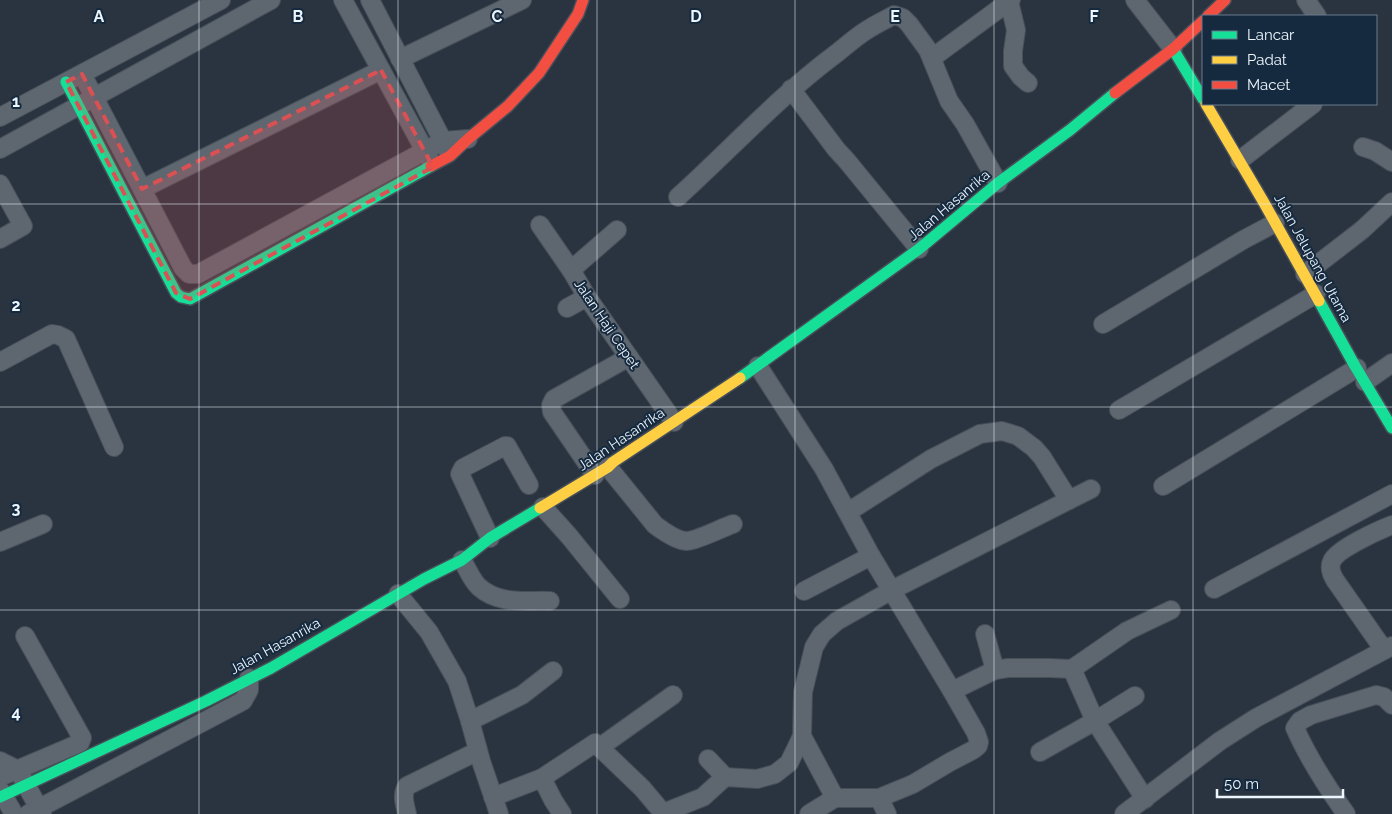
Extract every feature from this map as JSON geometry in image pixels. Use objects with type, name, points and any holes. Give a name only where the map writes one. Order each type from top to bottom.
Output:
[{"type":"street","points":[[0,118],[221,0]]},
{"type":"street","points":[[0,149],[271,0]]},
{"type":"street","points":[[343,0],[429,159]]},
{"type":"street","points":[[370,0],[447,149]]},
{"type":"street","points":[[400,59],[522,0]]},
{"type":"street","points":[[66,82],[176,293],[181,297],[190,299],[429,159],[468,139],[508,106],[539,73],[578,14],[583,0]]},
{"type":"street","points":[[1135,0],[1172,49],[1202,97]]},
{"type":"street","points":[[1209,15],[1225,0]]},
{"type":"street","points":[[1306,0],[1316,15]]},
{"type":"street","points":[[932,58],[1010,1],[1016,30],[1013,66],[1028,83]]},
{"type":"street","points":[[678,198],[791,89],[866,30],[894,15],[903,18],[909,24],[928,50],[949,101],[998,183]]},
{"type":"street","name":"Jalan Hasanrika","points":[[1,794],[22,778],[51,772],[206,701],[271,668],[424,579],[462,560],[490,538],[601,471],[758,366],[919,249],[998,183],[1070,130],[1124,84],[1172,49],[1202,22]]},
{"type":"street","points":[[142,189],[381,70]]},
{"type":"street","points":[[82,74],[183,268],[189,274],[198,274],[429,159]]},
{"type":"street","points":[[791,89],[836,149],[919,249]]},
{"type":"street","name":"Jalan Jelupang Utama","points":[[1207,105],[1240,160],[1361,375],[1386,401],[1392,428]]},
{"type":"street","points":[[1240,160],[1312,105]]},
{"type":"street","points":[[1363,146],[1392,162]]},
{"type":"street","points":[[0,184],[23,226],[0,239]]},
{"type":"street","points":[[1305,274],[1362,230],[1392,202]]},
{"type":"street","points":[[1103,324],[1243,240],[1275,223]]},
{"type":"street","name":"Jalan Haji Cepet","points":[[540,225],[587,297],[674,422]]},
{"type":"street","points":[[571,270],[617,230]]},
{"type":"street","points":[[181,297],[189,274]]},
{"type":"street","points":[[1118,410],[1316,294]]},
{"type":"street","points":[[567,308],[587,297]]},
{"type":"street","points":[[0,362],[52,334],[66,338],[114,447]]},
{"type":"street","points":[[629,357],[554,399],[551,405],[552,412],[601,471],[664,532],[687,541],[733,524]]},
{"type":"street","points":[[1163,486],[1361,375],[1392,363]]},
{"type":"street","points":[[758,366],[824,469],[871,556],[952,691],[976,733],[979,742],[978,746],[973,750],[912,784],[879,798],[836,798],[809,814]]},
{"type":"street","points":[[848,512],[931,459],[980,434],[1002,431],[1018,436],[1034,448],[1042,457],[1069,500]]},
{"type":"street","points":[[490,538],[460,474],[463,468],[508,446],[529,485]]},
{"type":"street","points":[[708,759],[725,777],[756,779],[775,774],[789,763],[802,736],[804,692],[814,647],[822,634],[837,621],[892,590],[1091,489]]},
{"type":"street","points":[[1214,589],[1392,494]]},
{"type":"street","points":[[543,506],[620,599]]},
{"type":"street","points":[[0,542],[43,524]]},
{"type":"street","points":[[1124,814],[1220,741],[1249,722],[1388,648],[1335,580],[1330,566],[1336,554],[1374,532],[1392,525]]},
{"type":"street","points":[[804,591],[871,556]]},
{"type":"street","points":[[462,560],[477,586],[490,595],[515,602],[550,601]]},
{"type":"street","points":[[398,594],[429,632],[457,681],[499,814]]},
{"type":"street","points":[[952,691],[995,670],[1016,668],[1072,670],[1126,631],[1171,610]]},
{"type":"street","points":[[985,634],[995,670]]},
{"type":"street","points":[[0,777],[22,778],[81,742],[82,738],[25,636]]},
{"type":"street","points":[[1072,670],[1095,721],[1145,799]]},
{"type":"street","points":[[470,721],[522,695],[553,671]]},
{"type":"street","points":[[0,761],[22,778],[36,812],[243,701],[250,690],[249,678]]},
{"type":"street","points":[[600,747],[673,694]]},
{"type":"street","points":[[1346,814],[1299,739],[1295,728],[1300,721],[1311,716],[1376,695],[1384,697],[1392,705]]},
{"type":"street","points":[[1040,752],[1135,696]]},
{"type":"street","points":[[802,736],[836,798]]},
{"type":"street","points":[[493,797],[542,778],[595,743],[642,788],[664,813],[702,797],[725,777]]},
{"type":"street","points":[[407,814],[403,798],[404,790],[407,786],[478,750]]},
{"type":"street","points":[[542,778],[562,814]]},
{"type":"street","points":[[1,794],[14,814]]},
{"type":"street","points":[[879,798],[887,814]]},
{"type":"highlighted area","points":[[381,70],[433,167],[190,299],[176,293],[66,82],[82,74],[142,189]]},
{"type":"traffic: fast","points":[[1173,49],[1202,97]]},
{"type":"traffic: fast","points":[[66,82],[176,293],[181,297],[190,299],[431,166]]},
{"type":"traffic: fast","points":[[740,378],[919,249],[998,183],[1070,130],[1115,93]]},
{"type":"traffic: fast","points":[[1319,301],[1392,428]]},
{"type":"traffic: fast","points":[[0,797],[206,701],[271,668],[424,579],[462,560],[490,538],[540,508]]},
{"type":"traffic: slow","points":[[1207,105],[1319,301]]},
{"type":"traffic: slow","points":[[540,508],[608,467],[740,378]]},
{"type":"traffic: jam","points":[[431,166],[450,156],[508,106],[539,73],[578,14],[583,0]]},
{"type":"traffic: jam","points":[[1209,15],[1225,0]]},
{"type":"traffic: jam","points":[[1115,93],[1173,49],[1202,22]]}]
